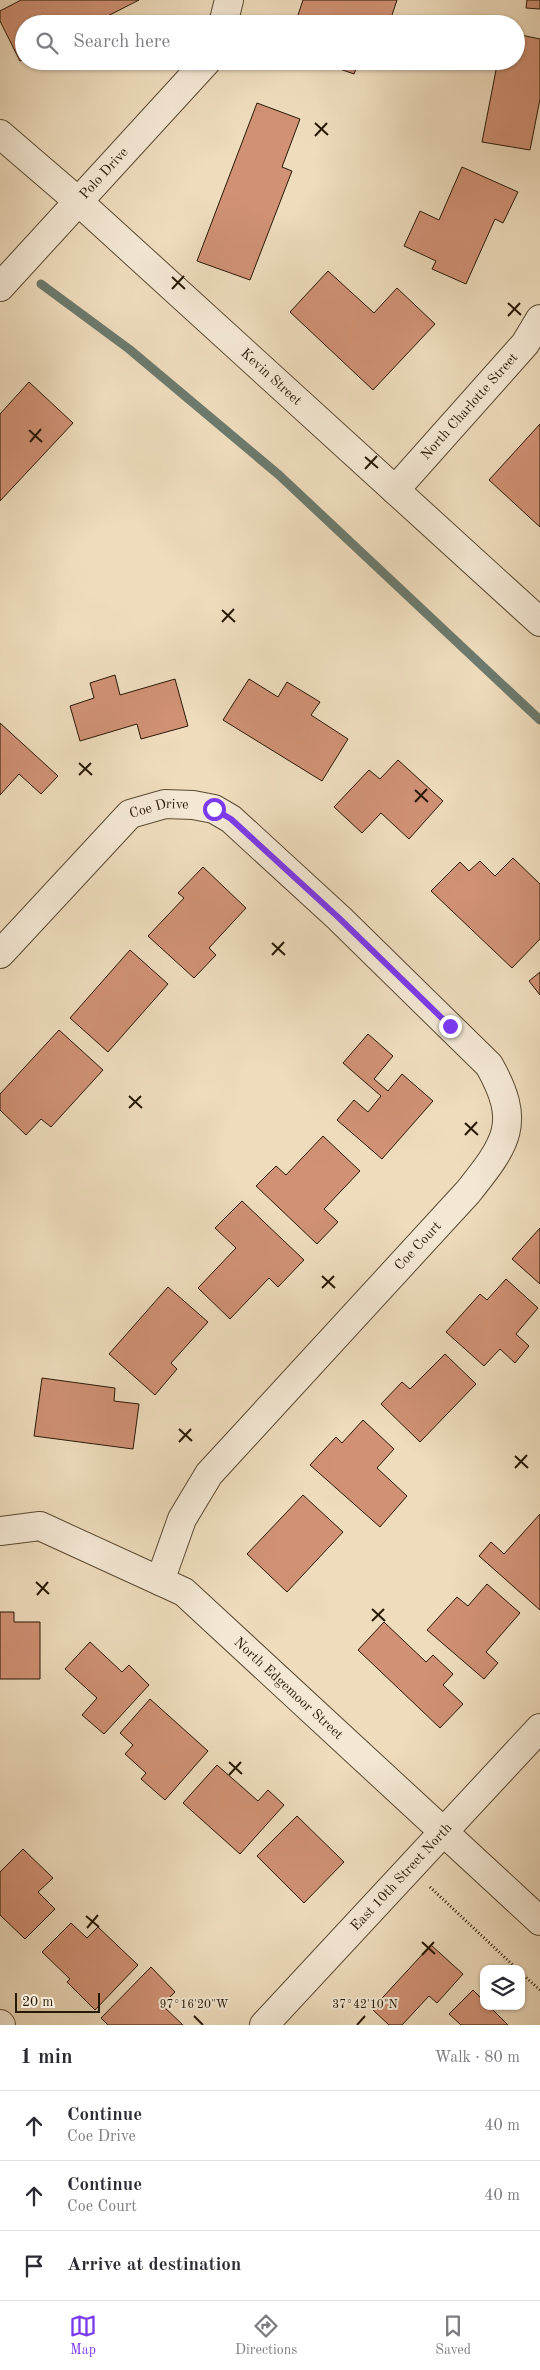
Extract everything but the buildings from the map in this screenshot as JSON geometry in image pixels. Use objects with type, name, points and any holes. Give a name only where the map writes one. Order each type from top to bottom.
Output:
[{"type":"street","points":[[225,15],[229,0]]},
{"type":"street","name":"Polo Drive","points":[[0,287],[200,70]]},
{"type":"street","name":"Kevin Street","points":[[0,134],[79,202],[540,622]]},
{"type":"street","name":"North Charlotte Street","points":[[395,490],[525,344],[540,319]]},
{"type":"street","name":"Coe Drive","points":[[0,954],[130,814],[165,804],[193,805],[214,809],[231,819],[339,918]]},
{"type":"street","name":"Coe Court","points":[[160,1581],[182,1519],[210,1474],[468,1192],[492,1161],[505,1136],[508,1110],[502,1088],[489,1065],[339,918]]},
{"type":"street","name":"North Edgemoor Street","points":[[0,1531],[40,1526],[184,1592],[540,1921]]},
{"type":"street","name":"East 10th Street North","points":[[264,2025],[540,1728]]},
{"type":"path","points":[[427,1885],[513,1965]]},
{"type":"path","points":[[525,1977],[540,1990]]},
{"type":"waterway","points":[[41,284],[129,349],[279,475],[540,720]]},
{"type":"route","points":[[214,809],[231,819],[339,918],[450,1026]]}]
